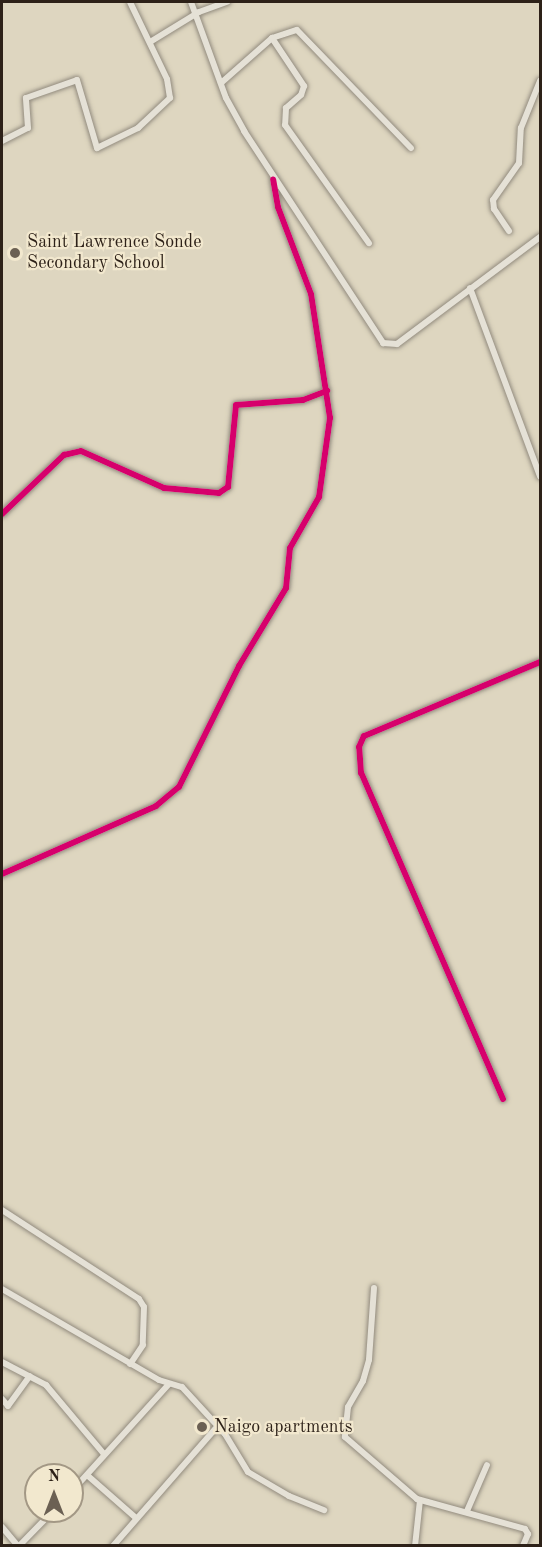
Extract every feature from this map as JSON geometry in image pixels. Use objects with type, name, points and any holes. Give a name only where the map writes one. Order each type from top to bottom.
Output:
[{"type":"street","points":[[2,141],[28,128],[26,98],[77,80],[97,148],[138,128],[171,96],[150,42],[130,2]]},
{"type":"street","points":[[190,2],[221,83],[273,179],[290,197],[383,343],[397,344],[540,237]]},
{"type":"street","points":[[150,42],[194,15],[227,2]]},
{"type":"street","points":[[221,83],[272,38],[290,31],[301,32],[411,148]]},
{"type":"street","points":[[272,38],[304,86],[303,92],[286,108],[285,125],[369,243]]},
{"type":"street","points":[[510,231],[494,210],[493,200],[519,162],[521,128],[540,81]]},
{"type":"street","points":[[2,874],[156,806],[179,787],[239,666],[286,588],[290,548],[319,497],[330,433],[327,391],[311,294],[278,207],[273,179]]},
{"type":"street","points":[[470,288],[540,476]]},
{"type":"street","points":[[2,514],[64,455],[81,451],[165,488],[219,493],[228,487],[236,405],[303,400],[327,391]]},
{"type":"street","points":[[503,1099],[361,773],[359,747],[364,736],[540,662]]},
{"type":"street","points":[[2,1210],[139,1299],[144,1307],[143,1345],[130,1364]]},
{"type":"street","points":[[374,1288],[369,1360],[363,1381],[348,1407],[345,1437],[420,1500],[467,1511],[525,1529],[528,1534],[523,1545]]},
{"type":"street","points":[[2,1289],[130,1364],[182,1387],[216,1428],[225,1434],[248,1472],[289,1496],[324,1510]]},
{"type":"street","points":[[2,1362],[30,1376],[53,1392],[104,1454]]},
{"type":"street","points":[[2,1399],[8,1406],[30,1376]]},
{"type":"street","points":[[84,1478],[169,1383]]},
{"type":"street","points":[[113,1545],[135,1517],[216,1428]]},
{"type":"street","points":[[467,1511],[487,1466]]},
{"type":"street","points":[[87,1475],[135,1517]]},
{"type":"street","points":[[415,1545],[420,1500]]},
{"type":"street","points":[[2,1527],[19,1545],[41,1523]]},
{"type":"cycle path","points":[[2,874],[156,806],[179,787],[239,666],[286,588],[290,548],[319,497],[330,418],[311,294],[278,207],[273,179]]},
{"type":"cycle path","points":[[2,514],[64,455],[81,451],[164,488],[219,493],[228,487],[236,405],[303,400],[327,391]]},
{"type":"cycle path","points":[[503,1099],[361,773],[359,747],[364,736],[540,662]]},
{"type":"place","name":"Saint Lawrence Sonde Secondary School","points":[[15,253]]},
{"type":"place","name":"Naigo apartments","points":[[202,1427]]}]
